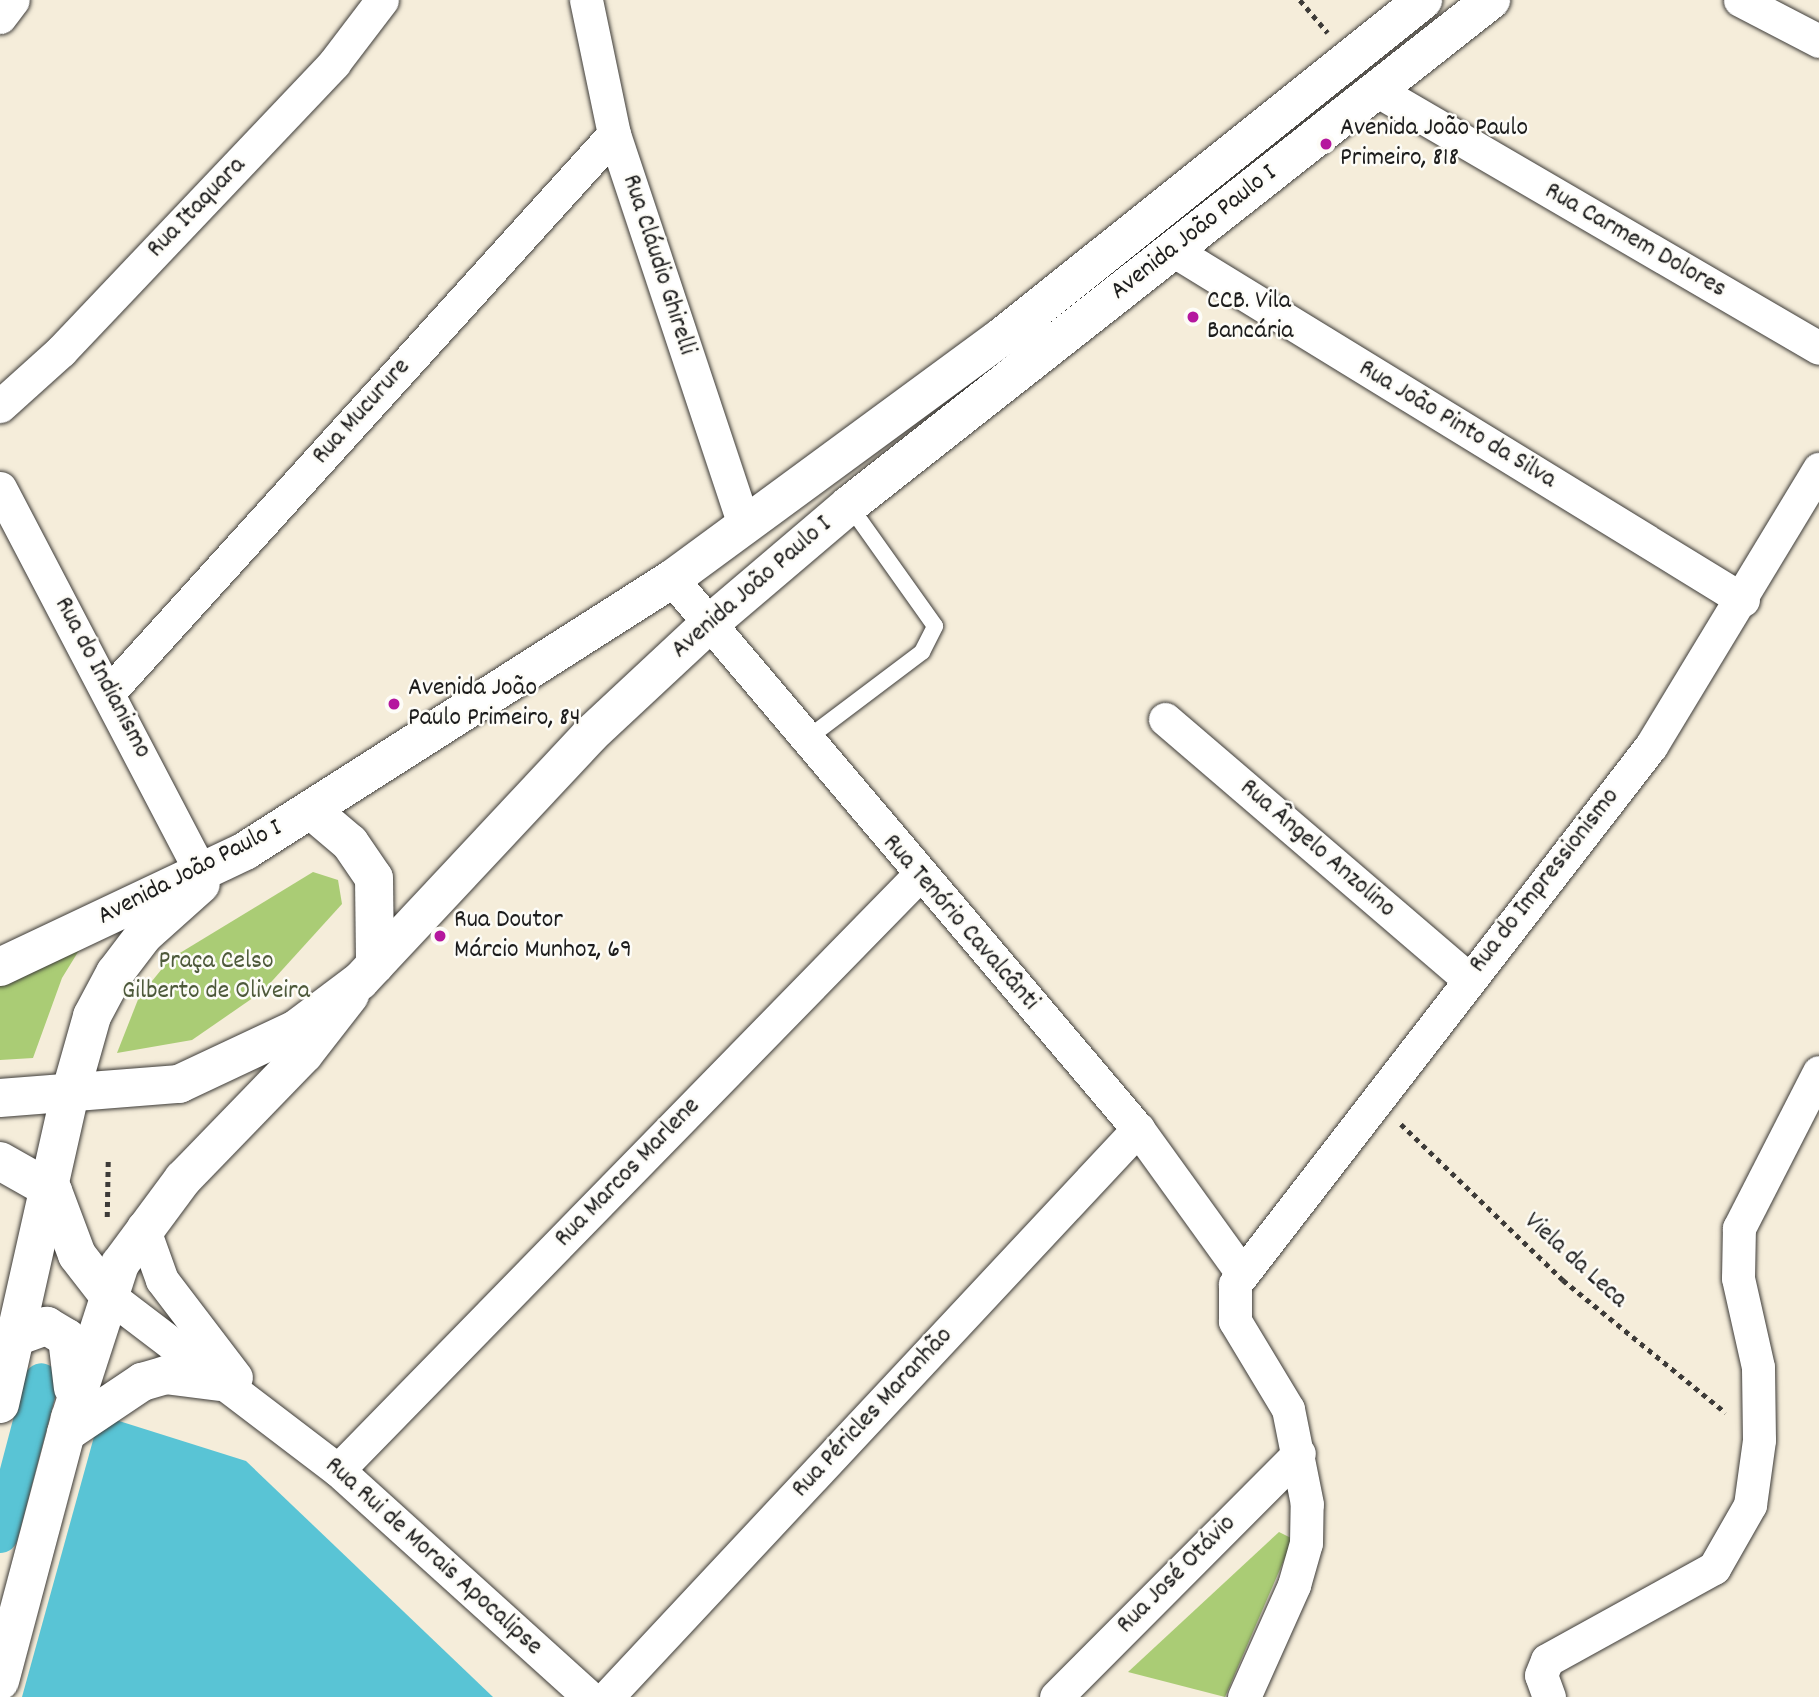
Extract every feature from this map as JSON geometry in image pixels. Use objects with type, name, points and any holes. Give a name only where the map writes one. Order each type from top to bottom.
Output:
[{"type":"main road","name":"Avenida João Paulo I","points":[[0,967],[244,851],[672,579],[1076,279],[1423,0]]},
{"type":"main road","name":"Avenida João Paulo I","points":[[0,1098],[179,1084],[236,1063],[296,1029],[368,973],[590,735],[707,626],[849,505],[1171,249],[1378,91],[1491,0]]},
{"type":"main road","points":[[0,1681],[68,1426],[108,1296],[125,1225],[304,1054],[368,973],[374,878],[350,843],[311,810]]},
{"type":"main road","points":[[0,1404],[53,1191],[70,1094],[92,1016],[115,974],[144,935],[244,851]]},
{"type":"main road","points":[[0,1161],[53,1191],[77,1255],[108,1296]]},
{"type":"main road","points":[[16,1337],[47,1326],[67,1338],[74,1369],[68,1426]]},
{"type":"main road","points":[[68,1426],[142,1381],[166,1375],[221,1382]]},
{"type":"street","points":[[0,17],[13,0]]},
{"type":"street","name":"Rua Itaquara","points":[[0,406],[61,351],[334,63],[382,0]]},
{"type":"street","points":[[1740,0],[1819,41]]},
{"type":"street","name":"Rua Cláudio Ghirelli","points":[[578,4],[614,134],[745,527]]},
{"type":"street","name":"Rua Carmem Dolores","points":[[1378,91],[1819,348]]},
{"type":"street","name":"Rua Mucurure","points":[[110,691],[614,134]]},
{"type":"street","name":"Rua João Pinto da Silva","points":[[1171,249],[1743,600]]},
{"type":"street","name":"Rua do Impressionismo","points":[[1241,1272],[1651,746],[1743,600],[1819,470]]},
{"type":"street","name":"Rua do Indianismo","points":[[0,488],[110,691],[200,870]]},
{"type":"street","name":"Rua Tenório Cavalcânti","points":[[672,579],[707,626],[918,876],[1138,1129],[1241,1272]]},
{"type":"street","name":"Rua Ângelo Anzolino","points":[[1165,719],[1468,979]]},
{"type":"street","name":"Rua Marcos Marlene","points":[[338,1470],[918,876]]},
{"type":"street","points":[[1549,1697],[1541,1675],[1554,1654],[1714,1568],[1750,1505],[1759,1440],[1758,1367],[1738,1278],[1739,1228],[1819,1072]]},
{"type":"street","name":"Rua Péricles Maranhão","points":[[607,1697],[1138,1129]]},
{"type":"street","name":"Rua Rui de Morais Apocalipse","points":[[125,1225],[195,1331],[274,1420]]},
{"type":"street","points":[[1241,1272],[1232,1295],[1235,1321],[1288,1409],[1298,1453],[1306,1544],[1244,1697]]},
{"type":"street","name":"Rua Rui de Morais Apocalipse","points":[[108,1296],[338,1470],[589,1697]]},
{"type":"street","name":"Rua José Otávio","points":[[1056,1697],[1298,1453]]},
{"type":"lane","points":[[804,741],[932,640],[929,610],[849,505]]},
{"type":"path","name":"Viela da Leca","points":[[1376,1100],[1563,1280],[1759,1440]]},
{"type":"path","points":[[108,1160],[125,1225]]},
{"type":"green space","name":"Praça Celso Gilberto de Oliveira","points":[[313,872],[338,880],[342,904],[263,991],[192,1040],[117,1053],[139,997],[170,959]]},
{"type":"green space","name":"Praça Celso Gilberto de Oliveira","points":[[94,926],[62,978],[33,1058],[0,1060],[0,981]]},
{"type":"green space","points":[[1279,1532],[1293,1539],[1225,1697],[1128,1672]]},
{"type":"water","points":[[100,1415],[246,1461],[493,1697],[22,1697]]},
{"type":"waterway","points":[[0,1535],[41,1380]]},
{"type":"place","name":"Avenida João Paulo Primeiro, 818","points":[[1326,144]]},
{"type":"place","name":"CCB. Vila Bancária","points":[[1193,317]]},
{"type":"place","name":"Avenida João Paulo Primeiro, 84","points":[[394,704]]},
{"type":"place","name":"Rua Doutor Márcio Munhoz, 69","points":[[440,936]]}]
